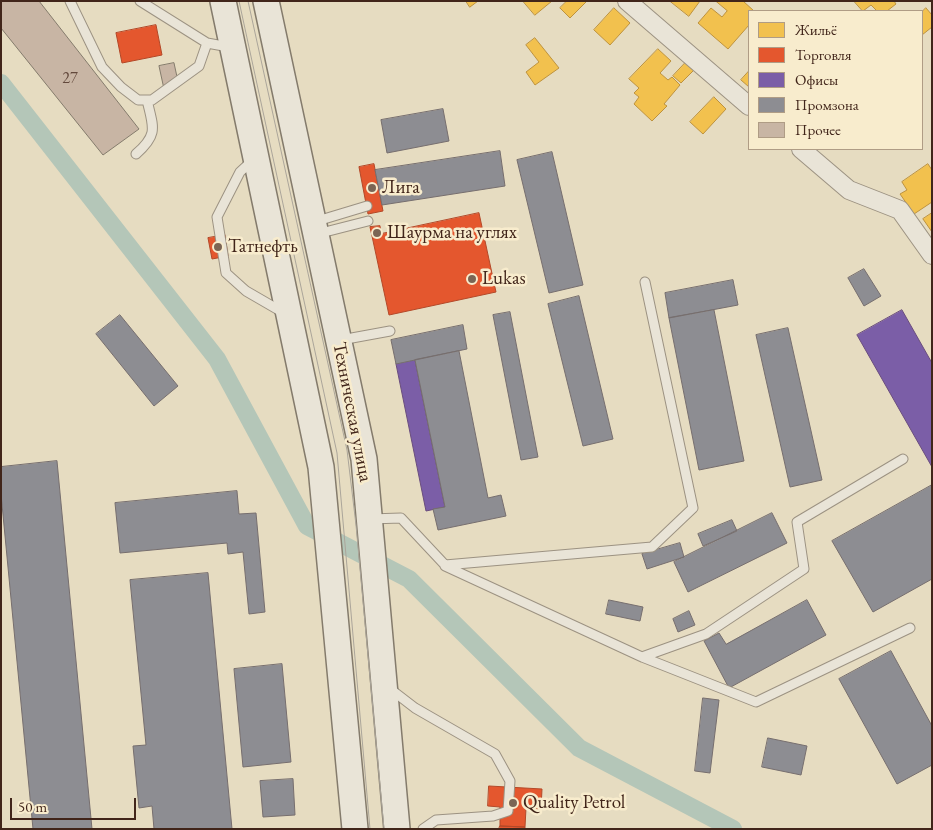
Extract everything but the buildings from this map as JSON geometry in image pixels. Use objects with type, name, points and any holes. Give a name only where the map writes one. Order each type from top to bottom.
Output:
[{"type":"main road","points":[[223,1],[321,467],[355,829]]},
{"type":"main road","name":"Техническая улица","points":[[266,1],[364,459],[397,829]]},
{"type":"street","points":[[627,1],[748,105]]},
{"type":"street","points":[[802,150],[849,190],[900,210],[932,255]]},
{"type":"lane","points":[[70,1],[102,67],[138,100],[152,100],[199,66],[207,43]]},
{"type":"lane","points":[[140,1],[207,43],[233,48]]},
{"type":"lane","points":[[136,154],[147,144],[154,130],[147,100]]},
{"type":"lane","points":[[256,157],[240,172],[217,217],[226,273],[246,291],[289,316]]},
{"type":"lane","points":[[314,228],[367,206]]},
{"type":"lane","points":[[314,228],[368,221]]},
{"type":"lane","points":[[445,566],[652,547],[693,508],[645,282]]},
{"type":"lane","points":[[338,341],[390,332]]},
{"type":"lane","points":[[642,657],[706,634],[804,569],[797,522],[903,459]]},
{"type":"lane","points":[[370,526],[401,518],[445,566],[642,657],[756,702],[910,628]]},
{"type":"lane","points":[[422,541],[434,540]]},
{"type":"lane","points":[[384,684],[415,708],[495,754],[510,781],[508,811],[493,816],[436,820],[423,829]]},
{"type":"waterway","points":[[1,83],[217,359],[307,526],[409,579],[579,748],[733,829]]},
{"type":"tram line","points":[[239,1],[337,453],[370,829]]},
{"type":"tram line","points":[[248,1],[347,450],[356,525],[384,829]]},
{"type":"place","name":"Лига","points":[[372,188]]},
{"type":"place","name":"Шаурма на углях","points":[[377,233]]},
{"type":"place","name":"Татнефть","points":[[218,247]]},
{"type":"place","name":"Lukas","points":[[472,279]]},
{"type":"place","name":"Quality Petrol","points":[[513,803]]}]
